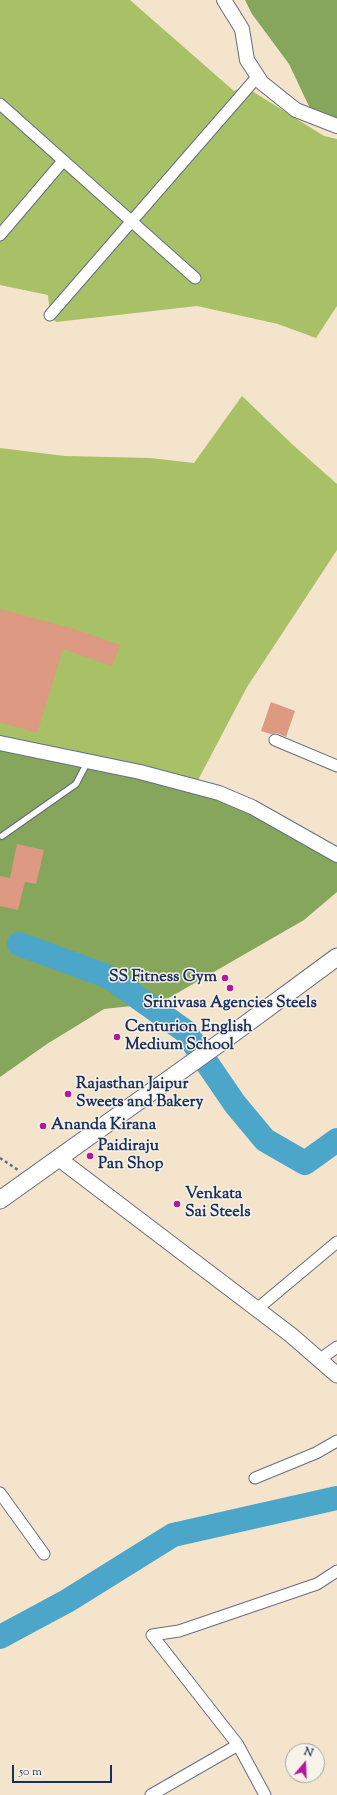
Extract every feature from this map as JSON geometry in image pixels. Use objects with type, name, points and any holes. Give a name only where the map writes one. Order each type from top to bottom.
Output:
[{"type":"main road","points":[[0,1200],[231,1035],[337,957]]},
{"type":"main road","points":[[58,1158],[291,1335],[337,1375]]},
{"type":"street","points":[[224,0],[242,29],[247,60],[262,83],[296,110],[337,126]]},
{"type":"street","points":[[50,315],[258,76]]},
{"type":"street","points":[[0,104],[195,278]]},
{"type":"street","points":[[0,235],[63,161]]},
{"type":"street","points":[[275,740],[337,766]]},
{"type":"street","points":[[0,743],[140,772],[219,793],[252,807],[337,855]]},
{"type":"street","points":[[257,1309],[337,1242]]},
{"type":"street","points":[[319,1360],[337,1347]]},
{"type":"street","points":[[255,1478],[316,1453],[337,1441]]},
{"type":"street","points":[[0,1493],[44,1554]]},
{"type":"street","points":[[266,1795],[238,1745],[152,1635],[179,1632],[317,1584],[337,1571]]},
{"type":"street","points":[[151,1795],[238,1745]]},
{"type":"lane","points":[[2,836],[76,784],[89,761]]},
{"type":"path","points":[[0,1158],[30,1178]]},
{"type":"green space","points":[[0,0],[130,0],[234,91],[244,86],[324,136],[337,139],[337,306],[316,338],[278,324],[197,306],[56,322],[50,315],[48,295],[0,285]]},
{"type":"green space","points":[[245,0],[337,0],[337,125],[315,119],[289,64],[252,14]]},
{"type":"green space","points":[[242,396],[293,445],[337,484],[337,550],[247,687],[197,782],[0,743],[0,448],[65,456],[150,458],[194,463]]},
{"type":"green space","points":[[0,743],[219,793],[337,861],[337,892],[304,920],[160,1003],[104,1009],[47,1044],[0,1077]]},
{"type":"building","points":[[0,609],[74,629],[120,645],[112,666],[63,649],[37,733],[0,722]]},
{"type":"building","points":[[271,702],[295,711],[286,737],[277,733],[271,734],[261,731]]},
{"type":"building","points":[[17,844],[44,850],[36,884],[25,882],[18,910],[0,906],[0,876],[10,878]]},
{"type":"waterway","points":[[19,944],[109,977],[185,1031],[235,1104],[265,1140],[305,1163],[337,1140]]},
{"type":"waterway","points":[[0,1637],[67,1601],[173,1535],[337,1498]]},
{"type":"place","name":"SS Fitness Gym","points":[[225,978]]},
{"type":"place","name":"Srinivasa Agencies Steels","points":[[230,988]]},
{"type":"place","name":"Centurion English Medium School","points":[[117,1037]]},
{"type":"place","name":"Rajasthan Jaipur Sweets and Bakery","points":[[68,1094]]},
{"type":"place","name":"Ananda Kirana","points":[[43,1126]]},
{"type":"place","name":"Paidiraju Pan Shop","points":[[90,1156]]},
{"type":"place","name":"Venkata Sai Steels","points":[[177,1204]]}]
